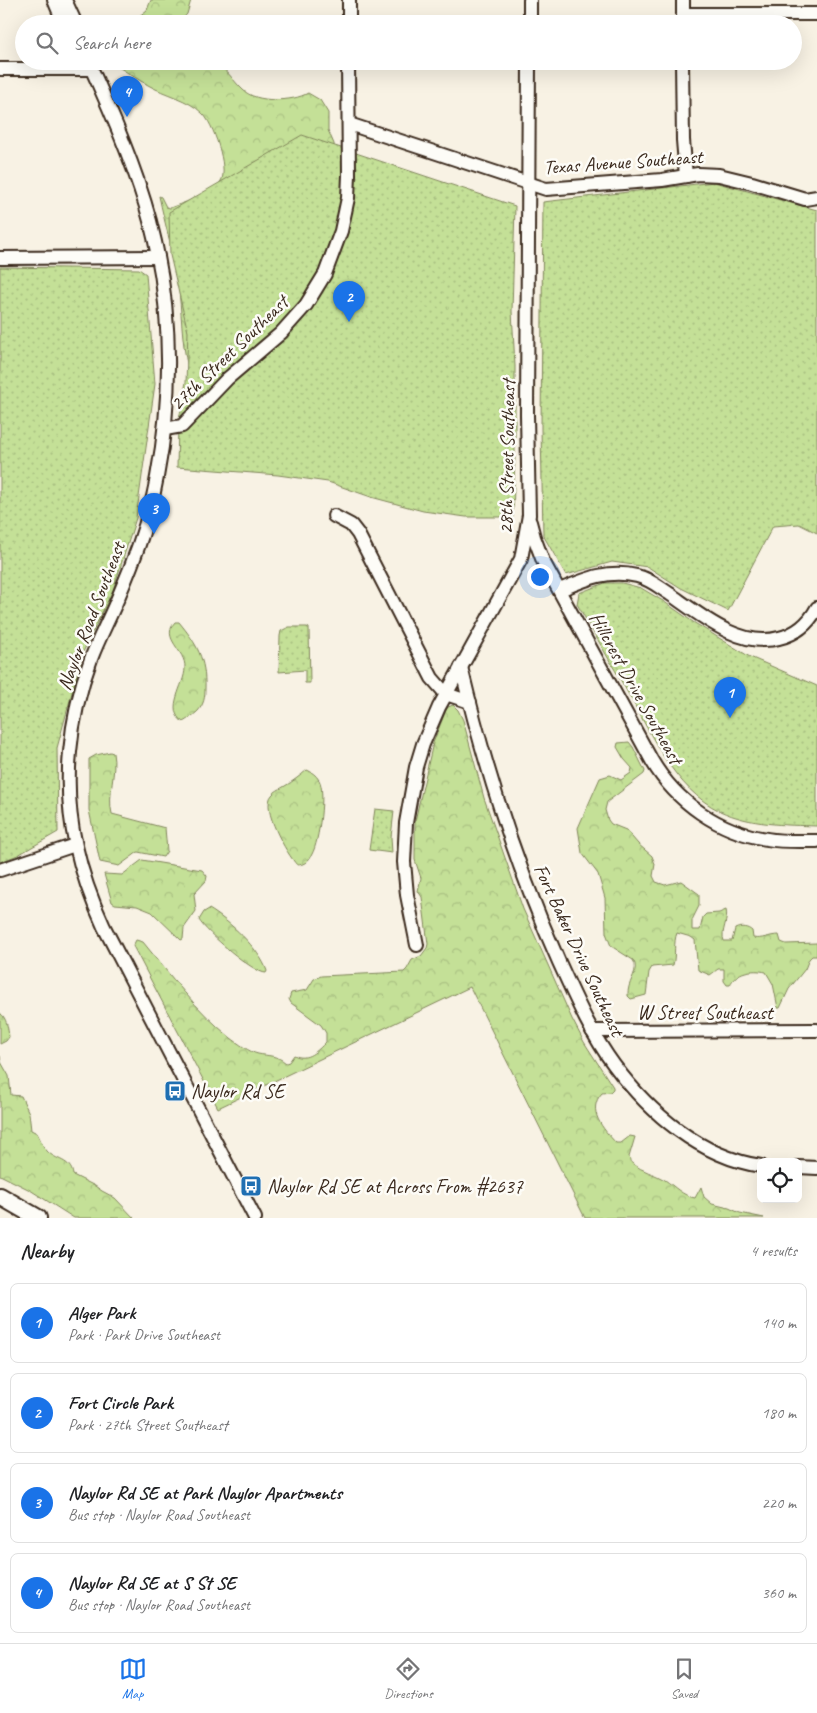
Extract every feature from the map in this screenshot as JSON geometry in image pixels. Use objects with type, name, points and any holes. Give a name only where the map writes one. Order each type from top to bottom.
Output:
[{"type":"main road","points":[[0,1196],[38,1218]]},
{"type":"street","points":[[54,0],[60,15]]},
{"type":"street","points":[[65,0],[72,15]]},
{"type":"street","points":[[349,0],[349,15]]},
{"type":"street","points":[[530,0],[530,15]]},
{"type":"street","points":[[683,0],[683,15]]},
{"type":"street","points":[[790,15],[817,14]]},
{"type":"street","points":[[0,69],[15,68]]},
{"type":"street","name":"Naylor Road Southeast","points":[[91,70],[136,177],[150,223],[158,257],[165,307],[168,343],[168,389],[157,478],[142,535],[120,594],[90,660],[76,710],[69,776],[70,807],[75,845],[89,890],[104,927],[255,1218]]},
{"type":"street","name":"27th Street Southeast","points":[[164,429],[182,426],[227,379],[288,326],[316,290],[334,253],[346,209],[350,175],[348,70]]},
{"type":"street","name":"28th Street Southeast","points":[[417,945],[405,882],[404,862],[406,823],[412,785],[431,722],[521,559],[529,515],[527,415],[529,70]]},
{"type":"street","points":[[682,70],[683,140],[686,176]]},
{"type":"street","name":"Texas Avenue Southeast","points":[[349,124],[546,189],[662,180],[698,174],[719,175],[805,199],[817,197]]},
{"type":"street","points":[[0,258],[158,257]]},
{"type":"street","name":"Hillcrest Drive Southeast","points":[[529,515],[543,561],[652,761],[677,793],[710,818],[742,833],[776,840],[817,841]]},
{"type":"street","points":[[334,516],[351,525],[358,534],[432,678],[446,694],[470,702]]},
{"type":"street","points":[[515,572],[526,560],[543,561]]},
{"type":"street","points":[[560,590],[587,578],[603,574],[619,573],[636,576],[652,582],[730,632],[750,640],[762,641],[776,639],[795,631],[806,623],[817,608]]},
{"type":"street","name":"Fort Baker Drive Southeast","points":[[461,667],[494,790],[519,864],[552,946],[592,1031],[628,1083],[651,1107],[676,1128],[703,1146],[720,1154],[757,1165]]},
{"type":"street","points":[[0,870],[75,845]]},
{"type":"street","name":"W Street Southeast","points":[[592,1031],[817,1030]]},
{"type":"street","points":[[802,1168],[817,1168]]},
{"type":"green space","points":[[151,0],[191,0],[186,15],[141,15],[147,10]]},
{"type":"green space","points":[[123,70],[225,70],[243,90],[257,97],[275,100],[293,98],[308,93],[320,100],[328,113],[328,130],[334,144],[335,176],[188,368],[176,272],[159,196],[166,207],[170,208],[198,197],[217,186],[223,175],[223,167],[215,135],[202,113],[190,104],[139,80]]},
{"type":"green space","points":[[302,135],[515,206],[512,311],[515,366],[513,517],[466,517],[423,511],[371,497],[328,482],[278,475],[177,467],[178,425],[186,382],[188,332],[170,255],[169,212]]},
{"type":"green space","points":[[714,182],[817,210],[817,533],[799,524],[773,526],[728,611],[681,588],[648,567],[612,562],[566,575],[543,535],[541,428],[543,202]]},
{"type":"green space","points":[[0,267],[139,269],[146,274],[155,384],[136,518],[113,590],[83,652],[57,748],[58,832],[18,855],[0,862]]},
{"type":"green space","points":[[605,583],[622,583],[641,588],[750,657],[817,686],[817,826],[755,822],[731,816],[704,801],[677,775],[656,743],[577,604],[579,593]]},
{"type":"green space","points":[[175,622],[179,622],[199,652],[205,678],[205,695],[202,706],[183,722],[175,710],[185,668],[182,656],[170,634]]},
{"type":"green space","points":[[289,627],[309,628],[310,683],[305,683],[305,670],[279,672],[281,631]]},
{"type":"green space","points":[[453,705],[463,720],[484,798],[523,909],[572,1019],[584,1042],[613,1087],[610,1092],[602,1093],[597,1099],[596,1113],[602,1126],[616,1143],[621,1143],[630,1136],[635,1137],[629,1157],[631,1162],[640,1169],[665,1180],[691,1197],[695,1198],[701,1187],[704,1197],[712,1204],[764,1218],[585,1218],[470,987],[218,1108],[133,946],[136,940],[143,942],[184,992],[207,1016],[231,1038],[247,1049],[258,1054],[276,1057],[286,1063],[294,1055],[303,1057],[315,1052],[326,1042],[326,1033],[321,1025],[291,1003],[289,999],[291,993],[307,990],[314,979],[321,976],[404,972],[412,960],[421,956],[427,948],[422,897],[418,891],[421,878],[415,860],[415,821],[433,743],[446,710]]},
{"type":"green space","points":[[629,742],[645,771],[644,774],[607,802],[605,810],[608,820],[611,824],[626,830],[652,856],[655,864],[653,876],[656,882],[665,885],[681,881],[699,894],[699,906],[692,920],[692,930],[700,930],[703,917],[706,914],[719,913],[726,910],[724,941],[732,941],[735,929],[742,927],[752,931],[753,938],[779,935],[781,942],[786,944],[817,943],[817,956],[812,956],[809,959],[805,969],[789,989],[780,1008],[778,1008],[773,984],[766,972],[745,972],[736,977],[730,985],[727,985],[724,981],[724,969],[718,969],[710,975],[698,970],[695,940],[677,933],[673,965],[652,967],[649,972],[646,995],[631,999],[628,996],[629,987],[635,972],[635,964],[633,960],[611,946],[606,933],[605,898],[598,874],[582,853],[578,828],[600,778],[610,775],[621,780],[631,773],[632,768],[617,747],[618,743]]},
{"type":"green space","points":[[113,753],[114,761],[111,799],[112,814],[165,828],[167,851],[163,857],[138,852],[119,866],[100,862],[89,810],[89,759],[96,755]]},
{"type":"green space","points":[[307,770],[317,777],[321,786],[321,817],[315,848],[311,856],[308,861],[297,865],[276,831],[269,810],[269,801],[275,792]]},
{"type":"green space","points":[[375,809],[394,811],[391,837],[392,853],[369,850]]},
{"type":"green space","points":[[142,860],[202,870],[207,876],[206,881],[194,894],[196,911],[184,928],[183,939],[181,940],[152,912],[137,906],[115,904],[112,902],[104,874],[122,875]]},
{"type":"green space","points":[[209,909],[234,928],[250,944],[263,962],[266,973],[241,959],[203,926],[199,920],[204,912]]},
{"type":"green space","points":[[0,1013],[6,1021],[9,1037],[0,1044]]},
{"type":"green space","points":[[0,1056],[1,1062],[9,1076],[11,1095],[21,1096],[29,1113],[31,1130],[37,1133],[45,1149],[66,1163],[72,1170],[73,1175],[115,1198],[134,1218],[74,1218],[30,1190],[0,1175]]},
{"type":"place","name":"Naylor Rd SE at S St SE","points":[[127,117]]},
{"type":"place","name":"Fort Circle Park","points":[[349,322]]},
{"type":"place","name":"Naylor Rd SE at Park Naylor Apartments","points":[[154,534]]},
{"type":"place","name":"Alger Park","points":[[730,718]]},
{"type":"place","name":"Naylor Rd SE","points":[[175,1091]]},
{"type":"place","name":"Naylor Rd SE at Across From #2637","points":[[251,1186]]}]
